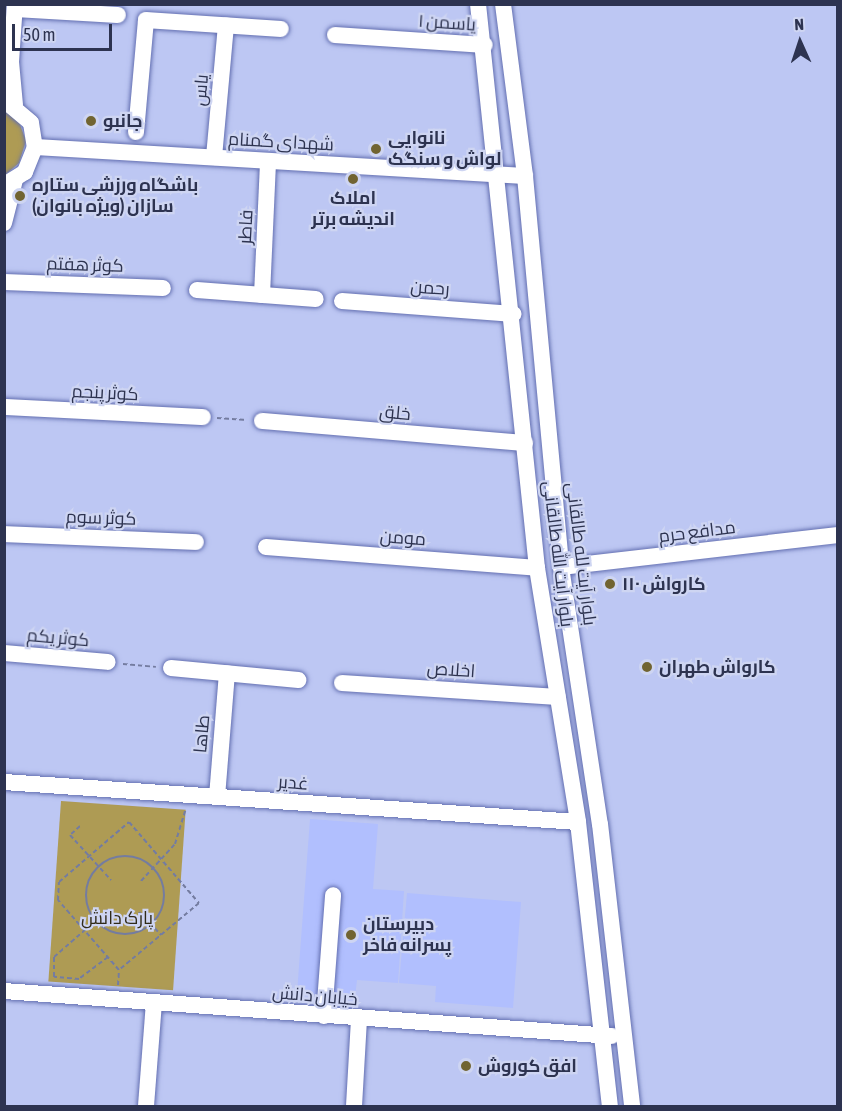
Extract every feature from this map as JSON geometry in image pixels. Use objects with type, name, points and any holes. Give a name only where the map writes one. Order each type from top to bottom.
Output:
[{"type":"street","name":"بلوار آیت الله طالقانی","points":[[478,4],[485,45],[514,314],[537,568],[578,822],[610,1107]]},
{"type":"street","name":"بلوار آیت لله طالقانی","points":[[503,4],[525,176],[561,567],[600,824],[632,1107]]},
{"type":"street","points":[[4,223],[10,183],[35,147],[31,123],[10,102],[15,7],[118,15]]},
{"type":"street","points":[[136,132],[146,20],[281,29]]},
{"type":"street","name":"یاس","points":[[214,158],[226,26]]},
{"type":"street","name":"یاسمن ۱","points":[[335,35],[485,45]]},
{"type":"street","name":"شهدای گمنام","points":[[35,147],[525,176]]},
{"type":"street","name":"فاطر","points":[[262,295],[268,161]]},
{"type":"street","name":"کوثر هفتم","points":[[4,282],[164,288]]},
{"type":"street","points":[[197,290],[316,299]]},
{"type":"street","name":"رحمن","points":[[342,301],[514,314]]},
{"type":"street","name":"کوثر پنجم","points":[[4,407],[203,417]]},
{"type":"street","name":"خلق","points":[[262,421],[525,443]]},
{"type":"street","name":"کوثر سوم","points":[[4,534],[196,542]]},
{"type":"street","name":"مدافع حرم","points":[[561,567],[837,535]]},
{"type":"street","name":"مومن","points":[[266,547],[537,568]]},
{"type":"street","name":"کوثر یکم","points":[[4,653],[108,662]]},
{"type":"street","points":[[171,668],[298,680]]},
{"type":"street","name":"طاها","points":[[216,797],[227,673]]},
{"type":"street","name":"اخلاص","points":[[342,683],[558,697]]},
{"type":"street","name":"غدیر","points":[[4,782],[578,822]]},
{"type":"street","points":[[324,1016],[333,895]]},
{"type":"street","name":"خیابان دانش","points":[[4,991],[623,1037]]},
{"type":"street","points":[[146,1107],[154,1003]]},
{"type":"street","points":[[354,1107],[359,1019]]},
{"type":"path","points":[[203,417],[262,421]]},
{"type":"path","points":[[108,662],[171,668]]},
{"type":"path","points":[[141,881],[164,862],[175,844],[187,795]]},
{"type":"path","points":[[129,822],[199,903],[119,970],[58,900],[59,882],[91,854],[129,822]]},
{"type":"path","points":[[80,826],[70,836],[91,854],[111,879]]},
{"type":"path","points":[[123,856],[155,869],[164,903],[151,925],[117,934],[95,921],[85,898],[99,865],[123,856]]},
{"type":"path","points":[[108,957],[79,979],[54,977],[54,957],[110,908]]},
{"type":"path","points":[[139,912],[161,935]]},
{"type":"shaded area","name":"دبیرستان پسرانه فاخر","points":[[310,819],[378,824],[373,889],[404,891],[398,983],[357,980],[355,997],[297,993]]},
{"type":"shaded area","points":[[407,893],[521,902],[513,1008],[435,1002],[436,986],[399,983]]},
{"type":"green space","points":[[4,110],[18,119],[26,141],[19,163],[5,175]]},
{"type":"green space","name":"پارک دانش","points":[[61,801],[186,810],[173,990],[48,982]]},
{"type":"place","name":"جانبو","points":[[91,121]]},
{"type":"place","name":"نانوایی لواش و سنگک","points":[[376,149]]},
{"type":"place","name":"املاک اندیشه برتر","points":[[353,179]]},
{"type":"place","name":"باشگاه ورزشی ستاره سازان (ویژه بانوان)","points":[[20,196]]},
{"type":"place","name":"کارواش ۱۱۰","points":[[610,584]]},
{"type":"place","name":"کارواش طهران","points":[[647,667]]},
{"type":"place","name":"دبیرستان پسرانه فاخر","points":[[351,935]]},
{"type":"place","name":"افق کوروش","points":[[466,1066]]}]
